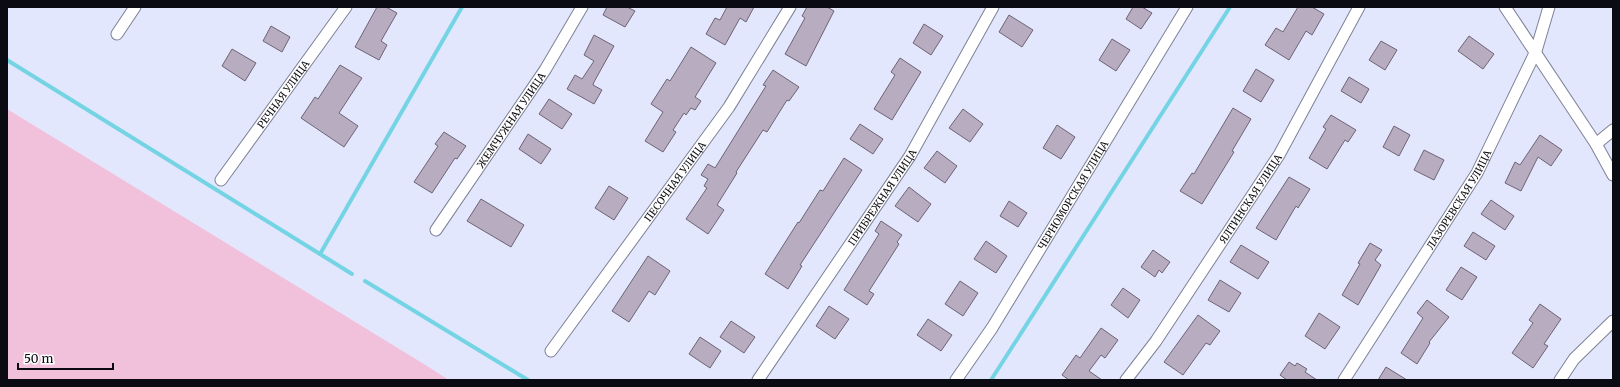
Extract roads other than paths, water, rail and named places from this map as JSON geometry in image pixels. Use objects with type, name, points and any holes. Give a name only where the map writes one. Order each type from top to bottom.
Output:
[{"type":"street","points":[[116,34],[135,7]]},
{"type":"street","name":"РЕЧНАЯ УЛИЦА","points":[[221,180],[346,7]]},
{"type":"street","name":"ЖЕМЧУЖНАЯ УЛИЦА","points":[[436,230],[545,70],[582,7]]},
{"type":"street","name":"ПЕСОЧНАЯ УЛИЦА","points":[[551,351],[729,106],[790,7]]},
{"type":"street","name":"ПРИБРЕЖНАЯ УЛИЦА","points":[[758,380],[910,156],[993,7]]},
{"type":"street","name":"ЧЕРНОМОРСКАЯ УЛИЦА","points":[[956,380],[992,328],[1187,7]]},
{"type":"street","name":"ЯЛТИНСКАЯ УЛИЦА","points":[[1126,380],[1156,342],[1279,155],[1359,7]]},
{"type":"street","points":[[1504,7],[1536,51],[1596,144],[1613,175]]},
{"type":"street","name":"ЛАЗОРЕВСКАЯ УЛИЦА","points":[[1344,380],[1477,173],[1536,51],[1549,7]]},
{"type":"street","points":[[1596,144],[1613,130]]},
{"type":"street","points":[[1560,380],[1574,359],[1613,321]]},
{"type":"waterway","points":[[7,60],[320,254],[462,7]]},
{"type":"waterway","points":[[991,380],[1230,7]]},
{"type":"waterway","points":[[320,254],[352,274]]},
{"type":"waterway","points":[[365,281],[528,380]]}]
